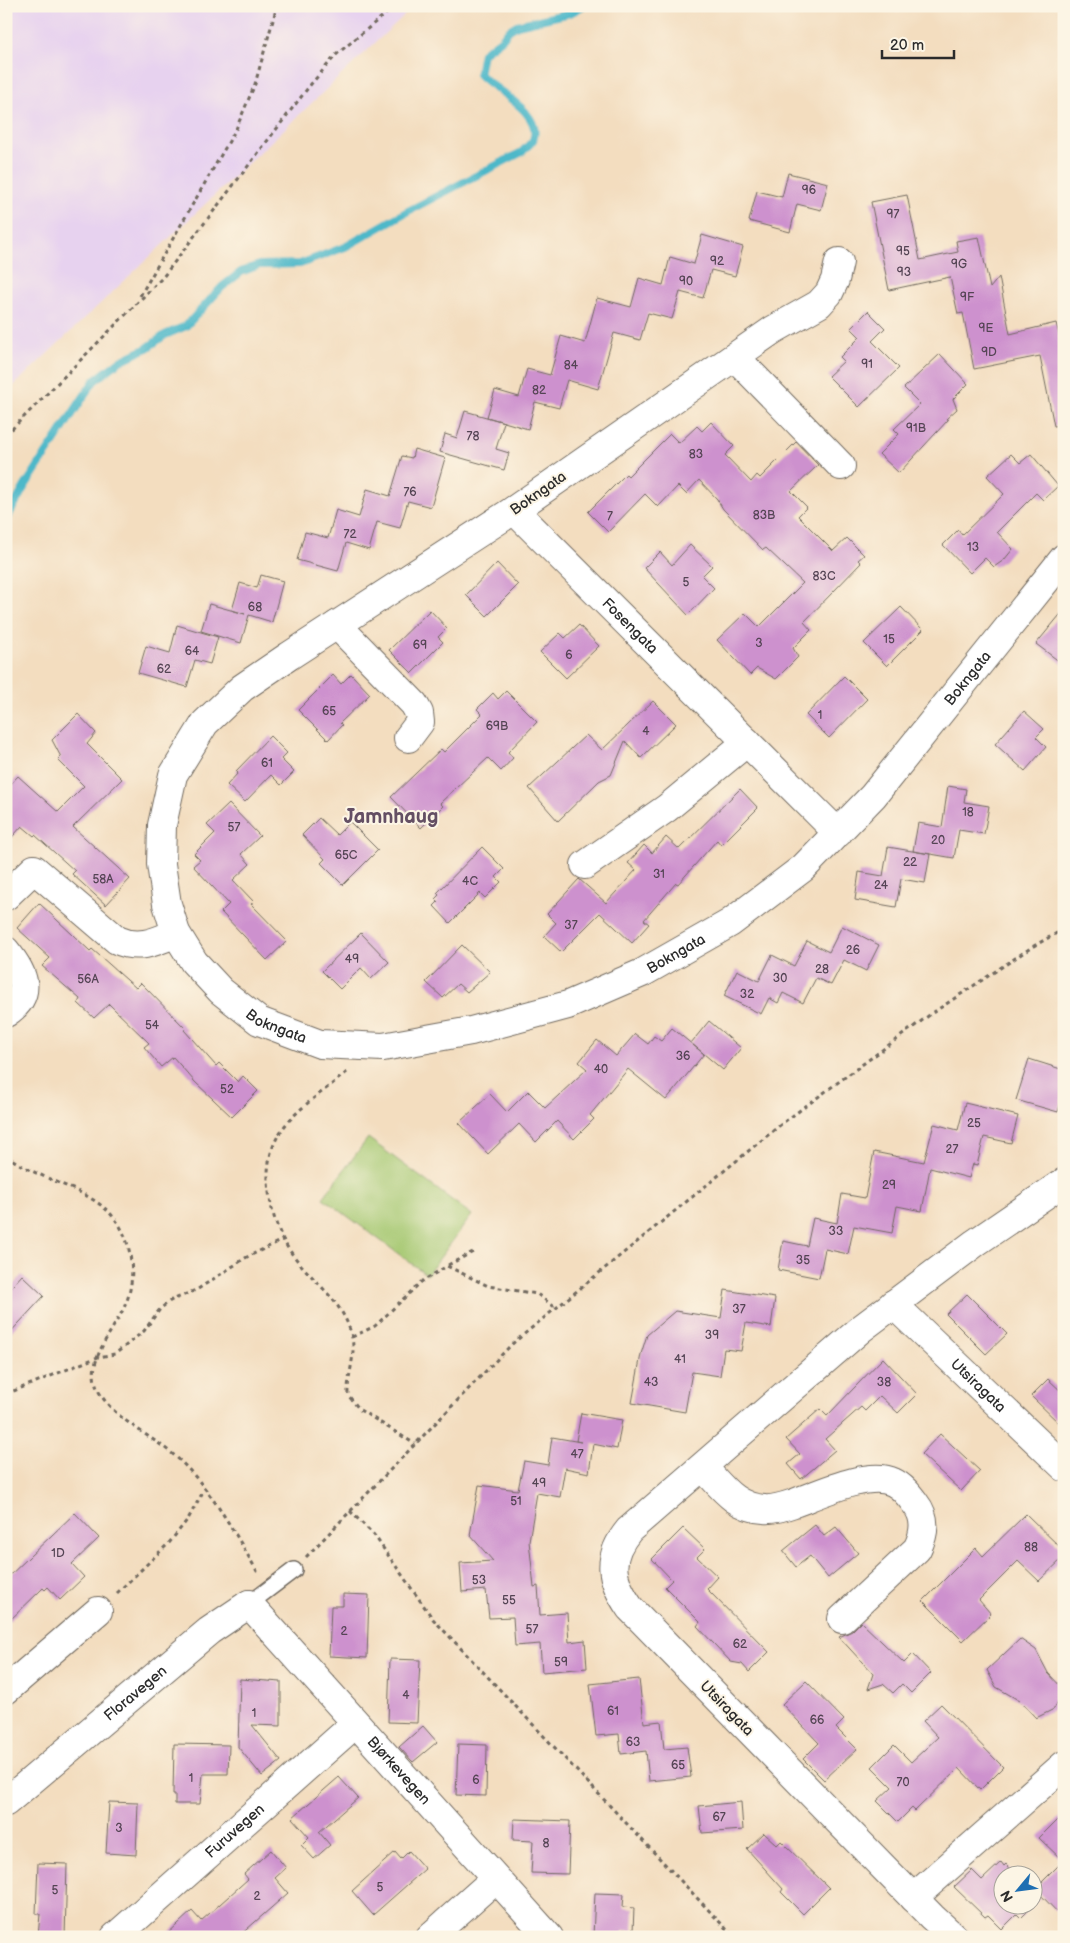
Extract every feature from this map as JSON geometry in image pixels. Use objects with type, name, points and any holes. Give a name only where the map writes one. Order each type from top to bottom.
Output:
[{"type":"street","name":"Bokngata","points":[[839,262],[835,280],[829,293],[819,304],[774,330],[514,510],[242,688],[205,723],[173,775],[162,826],[161,864],[167,904],[176,933],[194,962],[221,991],[259,1022],[320,1044],[383,1047],[480,1029],[568,1005],[642,973],[730,923],[803,868],[873,796],[1064,558]]},
{"type":"street","points":[[735,357],[841,466]]},
{"type":"street","name":"Fosengata","points":[[514,510],[838,833]]},
{"type":"street","points":[[337,625],[414,704],[419,713],[420,722],[408,738]]},
{"type":"street","points":[[585,866],[666,808],[747,742]]},
{"type":"street","points":[[6,896],[34,869],[117,940],[128,945],[147,944],[176,933]]},
{"type":"street","points":[[6,951],[18,965],[23,978],[24,990],[22,999],[6,1013]]},
{"type":"street","name":"Utsiragata","points":[[954,1937],[913,1898],[643,1622],[619,1592],[614,1567],[617,1544],[629,1530],[893,1304],[1064,1182]]},
{"type":"street","name":"Utsiragata","points":[[893,1304],[1064,1467]]},
{"type":"street","points":[[703,1467],[735,1501],[749,1507],[766,1510],[864,1479],[879,1478],[894,1482],[908,1494],[919,1508],[924,1522],[917,1549],[842,1619]]},
{"type":"street","name":"Bjørkevegen","points":[[259,1598],[354,1724],[549,1937]]},
{"type":"street","name":"Floravegen","points":[[6,1802],[209,1632],[259,1598]]},
{"type":"street","points":[[6,1690],[98,1611]]},
{"type":"street","name":"Furuvegen","points":[[115,1937],[354,1724]]},
{"type":"street","points":[[913,1898],[1064,1765]]},
{"type":"street","points":[[430,1937],[495,1879]]},
{"type":"lane","points":[[259,1598],[294,1570]]},
{"type":"path","points":[[138,300],[236,129],[255,84],[276,6]]},
{"type":"path","points":[[6,434],[163,277],[330,62],[395,6]]},
{"type":"path","points":[[294,1570],[512,1344],[784,1122],[931,1014],[1032,947],[1064,929]]},
{"type":"path","points":[[364,1046],[351,1068],[291,1119],[271,1146],[268,1170],[269,1192],[276,1222],[292,1255],[314,1277],[339,1308],[352,1337],[348,1394],[360,1410],[415,1444]]},
{"type":"path","points":[[6,1155],[55,1181],[92,1197],[106,1207],[118,1223],[127,1243],[131,1262],[131,1282],[123,1310],[98,1357],[94,1373],[96,1386],[101,1396],[113,1409],[176,1457],[204,1490],[237,1536],[259,1598]]},
{"type":"path","points":[[6,1394],[98,1357],[115,1354],[126,1348],[170,1301],[198,1289],[242,1260],[284,1239]]},
{"type":"path","points":[[352,1337],[376,1326],[421,1282],[473,1252]]},
{"type":"path","points":[[447,1266],[488,1286],[536,1294],[556,1308]]},
{"type":"path","points":[[98,1611],[169,1543],[188,1519],[204,1490]]},
{"type":"path","points":[[350,1511],[380,1543],[433,1619],[734,1937]]},
{"type":"shaded area","points":[[6,6],[414,6],[6,393]]},
{"type":"green space","points":[[368,1138],[472,1215],[427,1275],[323,1198]]},
{"type":"building","points":[[788,173],[828,183],[821,210],[797,204],[790,232],[749,221],[757,191],[782,197]]},
{"type":"building","points":[[907,195],[920,260],[958,252],[956,241],[979,237],[990,288],[999,277],[1010,334],[1056,323],[1061,342],[1064,341],[1064,425],[1054,426],[1040,356],[974,369],[963,313],[958,314],[950,277],[889,290],[871,202]]},
{"type":"building","points":[[702,235],[743,247],[735,276],[711,270],[703,298],[680,292],[672,319],[648,313],[640,340],[614,333],[598,389],[567,380],[559,408],[535,402],[528,429],[487,417],[495,390],[519,397],[527,369],[550,375],[561,336],[585,343],[597,298],[631,307],[639,278],[663,285],[670,257],[694,264]]},
{"type":"building","points":[[868,311],[885,328],[872,341],[899,368],[859,407],[828,376],[844,361],[840,357],[860,337],[851,328]]},
{"type":"building","points":[[940,354],[968,384],[953,399],[957,409],[899,473],[879,454],[899,434],[894,429],[920,404],[904,388]]},
{"type":"building","points":[[465,411],[504,422],[496,449],[509,453],[504,470],[440,452],[445,434],[457,438]]},
{"type":"building","points":[[711,422],[734,446],[725,455],[751,482],[757,475],[760,478],[796,442],[818,465],[791,491],[807,507],[798,516],[833,551],[847,538],[864,555],[858,560],[861,563],[804,622],[811,630],[793,648],[798,657],[776,679],[757,668],[750,675],[717,640],[745,613],[759,627],[803,583],[766,548],[763,550],[723,509],[717,499],[699,480],[686,494],[678,486],[658,507],[645,494],[608,532],[588,512],[670,434],[679,443],[697,426],[702,431]]},
{"type":"building","points":[[414,449],[445,458],[431,507],[408,501],[400,528],[377,522],[369,550],[346,543],[338,571],[297,560],[305,532],[328,538],[336,510],[359,517],[367,489],[390,496],[402,456],[412,458]]},
{"type":"building","points":[[1011,454],[1020,463],[1031,454],[1058,486],[1043,500],[1036,493],[997,532],[1013,549],[1004,560],[994,567],[985,558],[970,573],[943,545],[958,530],[962,535],[1004,494],[987,476]]},
{"type":"building","points":[[690,545],[712,566],[702,576],[714,588],[688,615],[644,568],[660,552],[672,565]]},
{"type":"building","points":[[497,563],[518,585],[487,616],[466,595]]},
{"type":"building","points":[[261,575],[283,581],[272,622],[249,615],[241,643],[201,631],[209,604],[245,614],[232,610],[240,583],[257,588]]},
{"type":"building","points":[[901,607],[923,630],[887,666],[864,643]]},
{"type":"building","points":[[430,610],[447,628],[438,637],[443,642],[412,673],[389,650]]},
{"type":"building","points":[[1064,610],[1064,665],[1036,644]]},
{"type":"building","points":[[177,625],[218,637],[210,664],[195,660],[187,687],[138,673],[146,646],[170,653]]},
{"type":"building","points":[[579,625],[599,646],[566,678],[540,652],[560,633],[565,638]]},
{"type":"building","points":[[351,674],[370,694],[340,723],[342,725],[328,740],[298,710],[333,675],[341,684]]},
{"type":"building","points":[[844,676],[867,699],[829,738],[806,715]]},
{"type":"building","points":[[506,691],[537,722],[508,752],[513,758],[501,771],[488,758],[440,803],[443,806],[421,828],[391,797],[441,749],[444,752],[482,714],[477,709],[493,693],[498,699]]},
{"type":"building","points":[[653,701],[676,724],[641,758],[625,741],[611,775],[599,781],[558,821],[529,788],[586,735],[602,750]]},
{"type":"building","points":[[1024,711],[1044,729],[1036,737],[1046,747],[1025,771],[995,744]]},
{"type":"building","points":[[78,714],[96,733],[87,744],[122,779],[73,827],[130,879],[106,905],[72,874],[75,871],[35,835],[22,826],[6,844],[6,789],[18,776],[58,812],[84,786],[58,760],[61,757],[52,740]]},
{"type":"building","points":[[270,736],[287,753],[281,759],[294,772],[281,785],[271,775],[245,802],[227,785],[238,773],[236,771]]},
{"type":"building","points":[[948,786],[966,789],[964,802],[989,806],[984,834],[959,830],[954,858],[913,851],[918,823],[942,827]]},
{"type":"building","points":[[740,789],[758,808],[721,845],[717,840],[678,884],[676,883],[644,920],[649,924],[632,943],[600,913],[561,952],[544,936],[556,923],[547,914],[579,879],[606,903],[636,870],[628,863],[644,845],[652,853],[666,837],[679,849]]},
{"type":"building","points":[[229,804],[260,836],[241,854],[250,864],[233,880],[254,902],[251,904],[287,941],[267,960],[221,912],[229,904],[193,866],[200,860],[194,854],[215,833],[207,825]]},
{"type":"building","points":[[319,818],[337,835],[350,822],[378,850],[343,885],[321,863],[325,859],[302,835]]},
{"type":"building","points":[[482,847],[504,869],[496,877],[501,882],[485,898],[480,893],[450,923],[434,906],[438,902],[435,899],[439,895],[437,893]]},
{"type":"building","points":[[888,847],[930,854],[925,883],[901,879],[896,907],[855,900],[859,872],[883,876]]},
{"type":"building","points":[[39,903],[90,951],[92,949],[136,988],[141,983],[186,1029],[184,1030],[216,1066],[219,1063],[238,1082],[243,1076],[258,1091],[232,1117],[195,1082],[173,1057],[161,1067],[144,1047],[149,1043],[109,1004],[94,1018],[78,1003],[80,999],[42,966],[50,958],[17,928]]},
{"type":"building","points":[[842,926],[879,945],[866,971],[844,960],[831,985],[816,978],[803,1003],[783,993],[778,1003],[769,998],[761,1014],[724,996],[737,970],[759,981],[772,955],[794,966],[807,941],[829,952]]},
{"type":"building","points":[[361,933],[389,962],[371,979],[361,968],[340,989],[322,971]]},
{"type":"building","points":[[462,945],[490,972],[467,992],[458,984],[443,998],[426,982]]},
{"type":"building","points":[[709,1021],[741,1048],[723,1070],[691,1043]]},
{"type":"building","points":[[672,1028],[704,1054],[666,1100],[628,1069],[590,1115],[594,1119],[574,1139],[557,1121],[536,1142],[519,1124],[488,1154],[459,1123],[490,1094],[507,1112],[528,1091],[545,1108],[587,1069],[579,1062],[597,1040],[616,1056],[635,1034],[648,1044],[654,1036],[661,1041]]},
{"type":"building","points":[[1029,1059],[1064,1070],[1064,1092],[1058,1112],[1016,1100]]},
{"type":"building","points":[[965,1103],[1018,1116],[1011,1143],[984,1137],[977,1165],[973,1164],[969,1178],[930,1168],[922,1211],[897,1206],[892,1233],[854,1226],[848,1254],[825,1249],[819,1278],[778,1270],[783,1241],[807,1246],[813,1218],[837,1223],[842,1194],[865,1198],[874,1152],[924,1162],[934,1124],[958,1130]]},
{"type":"building","points":[[22,1275],[44,1296],[6,1337],[6,1293]]},
{"type":"building","points":[[725,1290],[775,1298],[771,1327],[746,1323],[741,1351],[724,1349],[720,1376],[692,1372],[685,1412],[632,1403],[641,1354],[647,1335],[675,1311],[721,1318]]},
{"type":"building","points":[[967,1294],[1007,1334],[986,1354],[946,1314]]},
{"type":"building","points":[[883,1358],[917,1394],[898,1413],[880,1396],[865,1411],[861,1407],[825,1439],[835,1450],[801,1479],[788,1464],[800,1454],[786,1439],[820,1409],[827,1416]]},
{"type":"building","points":[[1048,1379],[1064,1394],[1064,1428],[1031,1396]]},
{"type":"building","points":[[581,1413],[622,1420],[617,1449],[593,1444],[589,1473],[565,1468],[560,1497],[537,1493],[529,1541],[534,1587],[538,1586],[540,1615],[567,1613],[569,1642],[585,1640],[587,1668],[542,1672],[540,1644],[515,1646],[513,1617],[489,1618],[486,1590],[462,1592],[460,1563],[493,1561],[470,1535],[479,1485],[518,1490],[524,1461],[548,1465],[552,1437],[581,1442],[576,1441]]},
{"type":"building","points":[[940,1434],[980,1471],[961,1491],[921,1454]]},
{"type":"building","points":[[75,1513],[99,1538],[72,1564],[84,1577],[60,1600],[48,1587],[45,1590],[43,1588],[6,1624],[6,1579]]},
{"type":"building","points":[[1026,1514],[1064,1551],[1064,1557],[1039,1581],[1018,1561],[979,1600],[991,1614],[963,1641],[923,1601],[976,1548],[983,1556]]},
{"type":"building","points":[[815,1525],[824,1536],[836,1527],[858,1553],[828,1578],[810,1556],[796,1567],[783,1551]]},
{"type":"building","points":[[683,1528],[705,1549],[697,1557],[718,1577],[707,1589],[769,1652],[749,1672],[742,1664],[731,1662],[697,1626],[700,1622],[665,1587],[672,1580],[652,1559]]},
{"type":"building","points":[[343,1594],[369,1595],[367,1658],[329,1656],[331,1606],[343,1606]]},
{"type":"building","points":[[861,1622],[904,1663],[913,1654],[931,1673],[911,1693],[902,1684],[893,1693],[883,1684],[868,1689],[873,1674],[839,1637],[852,1631]]},
{"type":"building","points":[[1020,1639],[1036,1650],[1048,1673],[1064,1690],[1054,1709],[1036,1718],[1020,1701],[996,1687],[987,1670]]},
{"type":"building","points":[[390,1659],[420,1660],[417,1723],[388,1722]]},
{"type":"building","points":[[240,1679],[281,1682],[281,1726],[252,1725],[281,1761],[262,1776],[238,1747]]},
{"type":"building","points":[[639,1679],[644,1723],[661,1721],[664,1749],[687,1747],[691,1777],[649,1781],[646,1751],[621,1754],[619,1734],[596,1736],[590,1684]]},
{"type":"building","points":[[806,1681],[844,1720],[836,1728],[857,1749],[824,1780],[803,1759],[819,1743],[782,1704]]},
{"type":"building","points":[[941,1704],[1003,1767],[980,1790],[959,1768],[915,1811],[912,1808],[898,1822],[877,1801],[892,1787],[872,1767],[894,1745],[911,1762],[938,1737],[923,1721]]},
{"type":"building","points":[[423,1726],[437,1742],[413,1762],[399,1747]]},
{"type":"building","points":[[174,1744],[229,1745],[228,1774],[203,1774],[200,1804],[175,1804],[175,1794],[173,1794]]},
{"type":"building","points":[[458,1744],[487,1745],[486,1796],[456,1795]]},
{"type":"building","points":[[339,1777],[358,1798],[319,1832],[330,1845],[314,1859],[301,1845],[309,1837],[292,1818]]},
{"type":"building","points":[[109,1802],[138,1803],[136,1855],[106,1853]]},
{"type":"building","points":[[741,1802],[743,1830],[702,1833],[699,1806]]},
{"type":"building","points":[[1064,1813],[1064,1919],[1042,1896],[1042,1882],[1063,1861],[1039,1838]]},
{"type":"building","points":[[514,1819],[570,1821],[568,1874],[531,1873],[533,1841],[513,1840]]},
{"type":"building","points":[[764,1833],[777,1845],[781,1841],[829,1888],[803,1914],[781,1892],[783,1889],[747,1849]]},
{"type":"building","points":[[271,1850],[286,1868],[275,1878],[288,1893],[238,1937],[164,1937],[192,1911],[201,1921],[248,1879],[244,1874]]},
{"type":"building","points":[[409,1851],[425,1869],[373,1915],[352,1891],[395,1852],[401,1859]]},
{"type":"building","points":[[38,1863],[67,1864],[65,1937],[38,1937],[40,1914],[36,1914]]},
{"type":"building","points":[[972,1870],[982,1880],[992,1871],[992,1916],[1015,1916],[1002,1929],[988,1915],[985,1917],[954,1887]]},
{"type":"building","points":[[595,1893],[624,1894],[623,1907],[634,1908],[633,1931],[623,1930],[622,1937],[593,1937]]},
{"type":"waterway","points":[[6,520],[25,486],[94,381],[120,361],[147,348],[165,335],[186,326],[222,287],[241,272],[259,265],[300,264],[345,247],[408,211],[522,152],[533,140],[534,130],[531,120],[516,103],[479,74],[483,53],[517,25],[570,13],[583,6]]},
{"type":"district","name":"Jamnhaug","points":[[391,816]]}]
